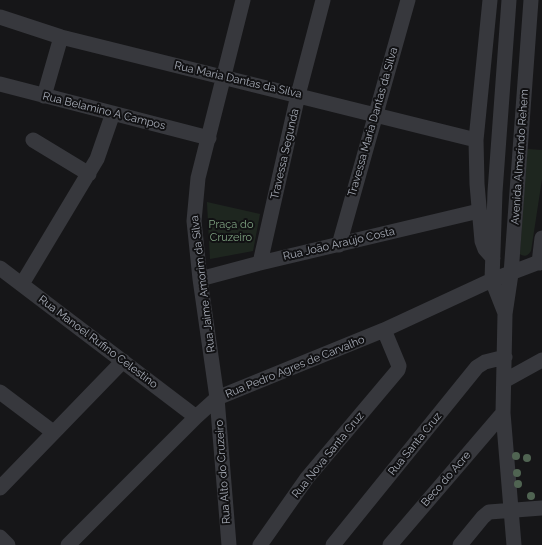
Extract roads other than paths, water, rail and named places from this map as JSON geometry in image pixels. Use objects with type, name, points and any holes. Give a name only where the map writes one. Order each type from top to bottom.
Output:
[{"type":"street","name":"Rua Jaime Amorim da Silva","points":[[217,398],[200,279],[194,207],[198,178],[243,0]]},
{"type":"street","name":"Travessa Segunda","points":[[260,263],[298,95],[323,0]]},
{"type":"street","name":"Travessa Maria Dantas da Silva","points":[[339,245],[408,0]]},
{"type":"street","points":[[490,0],[476,140],[479,211],[483,245],[493,258]]},
{"type":"street","name":"Avenida Almerindo Rehem","points":[[505,314],[492,280],[495,192],[509,0]]},
{"type":"street","name":"Avenida Almerindo Rehem","points":[[514,545],[503,413],[505,314],[511,274],[531,0]]},
{"type":"street","name":"Rua Maria Dantas da Silva","points":[[0,17],[62,37],[476,140]]},
{"type":"street","points":[[44,96],[62,37]]},
{"type":"street","name":"Rua Belamino A Campos","points":[[0,84],[209,138]]},
{"type":"street","points":[[22,284],[89,174],[101,150],[113,113]]},
{"type":"street","points":[[33,140],[89,174]]},
{"type":"street","name":"Rua João Araújo Costa","points":[[200,279],[260,263],[479,211]]},
{"type":"street","points":[[541,262],[542,238]]},
{"type":"street","name":"Rua Pedro Agres de Carvalho","points":[[68,545],[196,417],[217,398],[384,330],[492,280],[541,262]]},
{"type":"street","name":"Rua Manoel Rufino Celestino","points":[[0,268],[196,417]]},
{"type":"street","name":"Rua Nova Santa Cruz","points":[[260,545],[308,478],[399,368],[384,330]]},
{"type":"street","name":"Rua Santa Cruz","points":[[334,545],[478,367],[485,362],[505,357]]},
{"type":"street","points":[[504,381],[542,360]]},
{"type":"street","points":[[0,488],[123,361]]},
{"type":"street","points":[[0,392],[53,432]]},
{"type":"street","name":"Rua Alto do Cruzeiro","points":[[217,398],[228,540]]},
{"type":"street","name":"Beco do Acre","points":[[390,545],[503,413]]},
{"type":"street","points":[[460,545],[486,514],[492,511],[542,508]]},
{"type":"street","points":[[0,537],[8,545]]},
{"type":"street","points":[[216,545],[228,540]]},
{"type":"park label","name":"Praça do Cruzeiro","points":[[231,231]]}]
